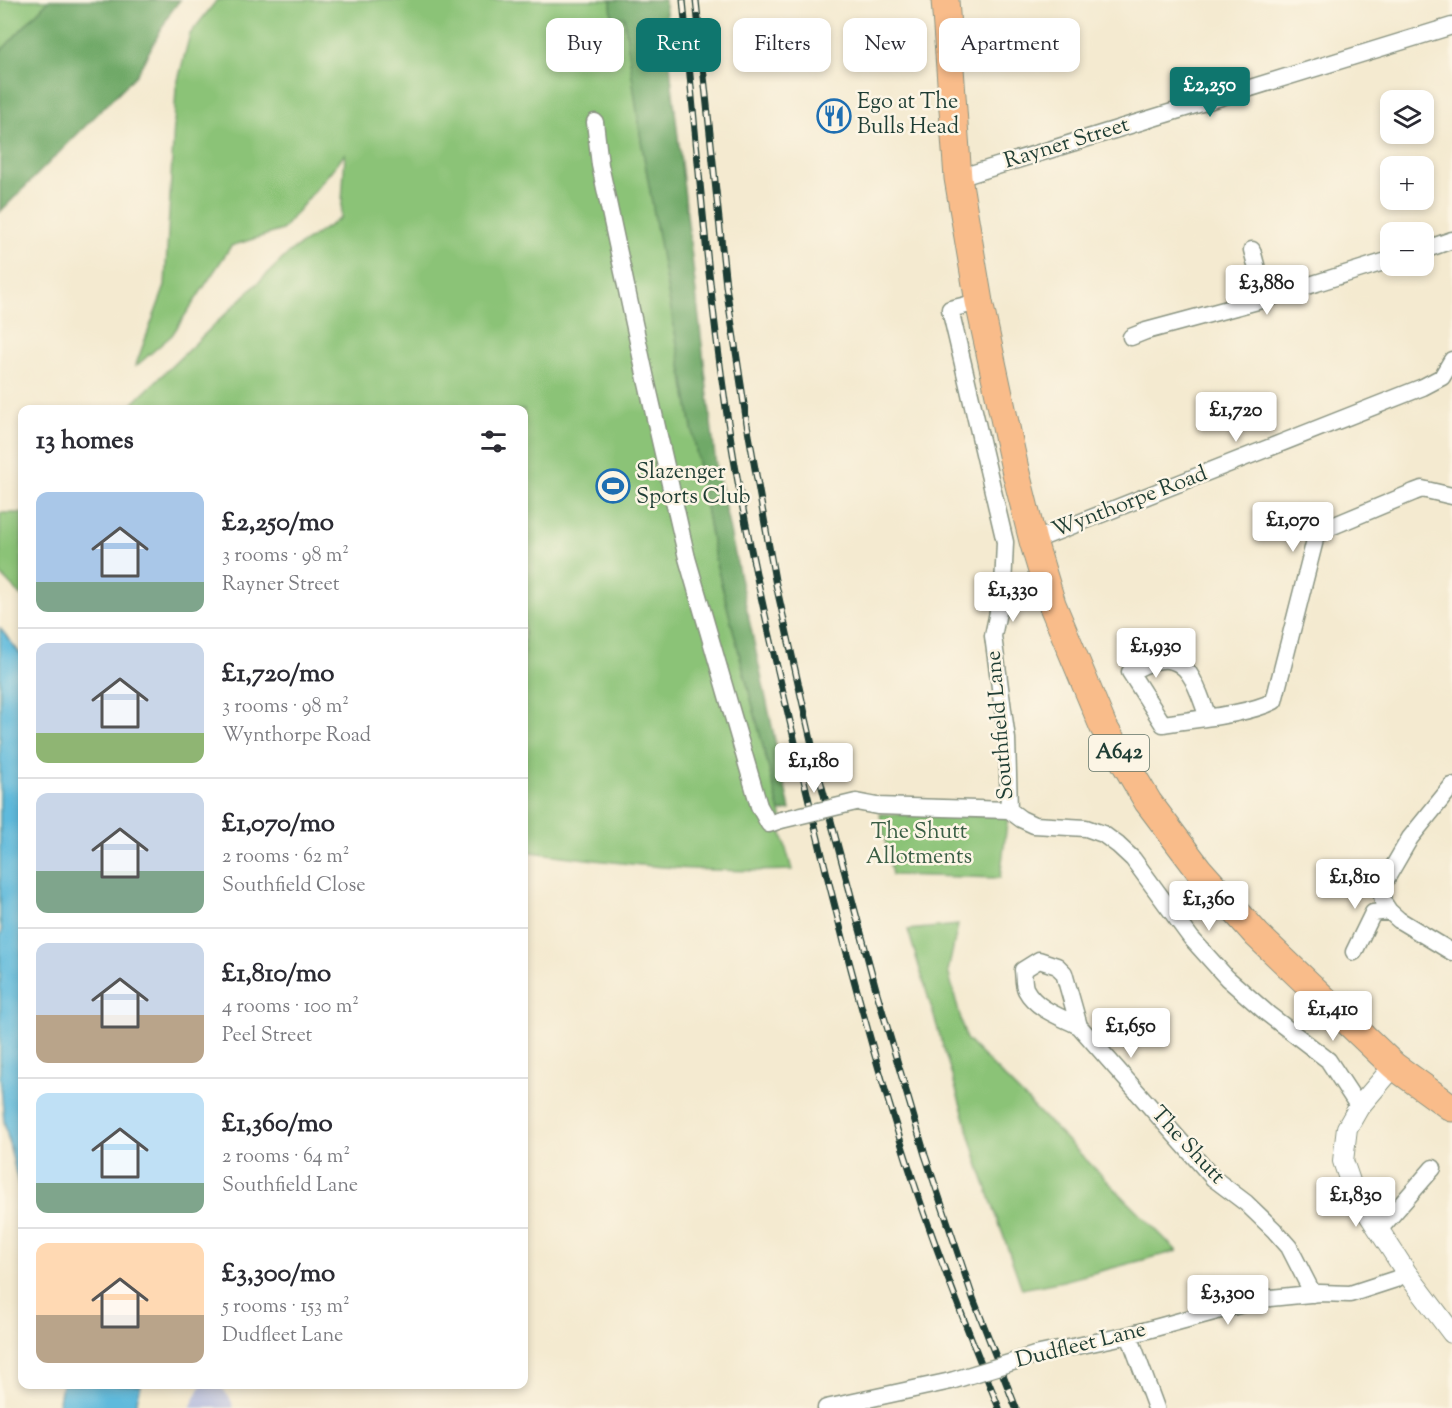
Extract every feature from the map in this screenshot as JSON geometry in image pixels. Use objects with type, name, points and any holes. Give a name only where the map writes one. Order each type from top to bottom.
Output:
[{"type":"highway","name":"A642","points":[[945,0],[958,178],[979,302],[1015,469],[1052,604],[1103,726],[1148,802],[1199,870],[1257,935],[1394,1066],[1452,1108]]},
{"type":"street","name":"Rayner Street","points":[[958,178],[1452,26]]},
{"type":"street","points":[[595,122],[600,165],[687,558],[759,806],[769,824],[856,802],[877,806],[1009,810]]},
{"type":"street","points":[[1434,248],[1449,246]]},
{"type":"street","points":[[1252,250],[1265,299]]},
{"type":"street","points":[[1142,338],[1380,263]]},
{"type":"street","name":"Southfield Lane","points":[[979,302],[951,309],[1005,542],[1003,588],[993,636],[1007,739],[1009,810],[1034,825],[1086,828],[1103,834],[1118,845],[1133,859],[1191,938],[1227,978],[1268,1014],[1328,1060],[1359,1107]]},
{"type":"street","name":"Wynthorpe Road","points":[[1033,541],[1423,387],[1442,377],[1452,360]]},
{"type":"street","points":[[1208,717],[1189,672],[1182,664],[1164,659],[1130,672],[1163,724],[1208,717],[1262,708],[1274,702],[1316,536],[1328,528],[1422,489],[1452,496]]},
{"type":"street","points":[[1452,786],[1410,838],[1381,888],[1383,902],[1389,911],[1399,920],[1452,952]]},
{"type":"street","points":[[1354,952],[1373,913],[1389,911]]},
{"type":"street","name":"The Shutt","points":[[1079,1026],[1213,1178],[1246,1203],[1289,1247],[1313,1294]]},
{"type":"street","points":[[1394,1066],[1359,1107],[1347,1128],[1343,1161],[1353,1190],[1406,1272],[1452,1333]]},
{"type":"street","points":[[1379,1230],[1433,1168]]},
{"type":"street","name":"Dudfleet Lane","points":[[826,1408],[951,1382],[1035,1355],[1129,1335],[1261,1299],[1313,1294],[1350,1294],[1396,1279],[1406,1272]]},
{"type":"street","points":[[1129,1335],[1156,1408]]},
{"type":"shaded area","points":[[200,1389],[222,1389],[230,1398],[234,1408],[190,1408]]},
{"type":"green space","points":[[0,0],[49,0],[0,52]]},
{"type":"green space","points":[[49,0],[180,0],[170,13],[137,74],[0,212],[0,52]]},
{"type":"green space","name":"Slazenger Sports Club","points":[[217,0],[611,0],[612,17],[624,16],[641,140],[716,563],[784,828],[781,830],[792,870],[691,869],[528,851],[528,405],[131,405],[291,251],[341,218],[345,154],[282,230],[231,246],[172,335],[135,367],[165,286],[176,88],[190,34]]},
{"type":"green space","points":[[611,0],[665,0],[666,18],[636,18],[636,72],[671,72],[716,466],[790,810],[780,812],[716,563],[641,140],[624,17],[612,17]]},
{"type":"green space","points":[[0,513],[18,513],[18,593],[0,574]]},
{"type":"green space","name":"The Shutt Allotments","points":[[880,814],[1008,816],[1000,878],[892,875]]},
{"type":"green space","points":[[958,925],[948,971],[966,1039],[1177,1251],[1063,1281],[1022,1289],[980,1169],[908,930]]},
{"type":"water","points":[[0,628],[18,651],[18,1182],[4,1121],[0,1073],[0,937],[2,931],[0,920]]},
{"type":"water","points":[[61,1389],[140,1389],[135,1408],[58,1408]]},
{"type":"railway","points":[[683,0],[704,221],[723,386],[745,520],[779,677],[824,863],[881,1077],[934,1240],[999,1408]]},
{"type":"railway","points":[[696,0],[726,286],[747,424],[775,580],[819,776],[877,993],[925,1155],[973,1298],[1016,1408]]},
{"type":"place","name":"Ego at The Bulls Head","points":[[834,116]]},
{"type":"place","name":"Slazenger Sports Club","points":[[613,486]]}]
